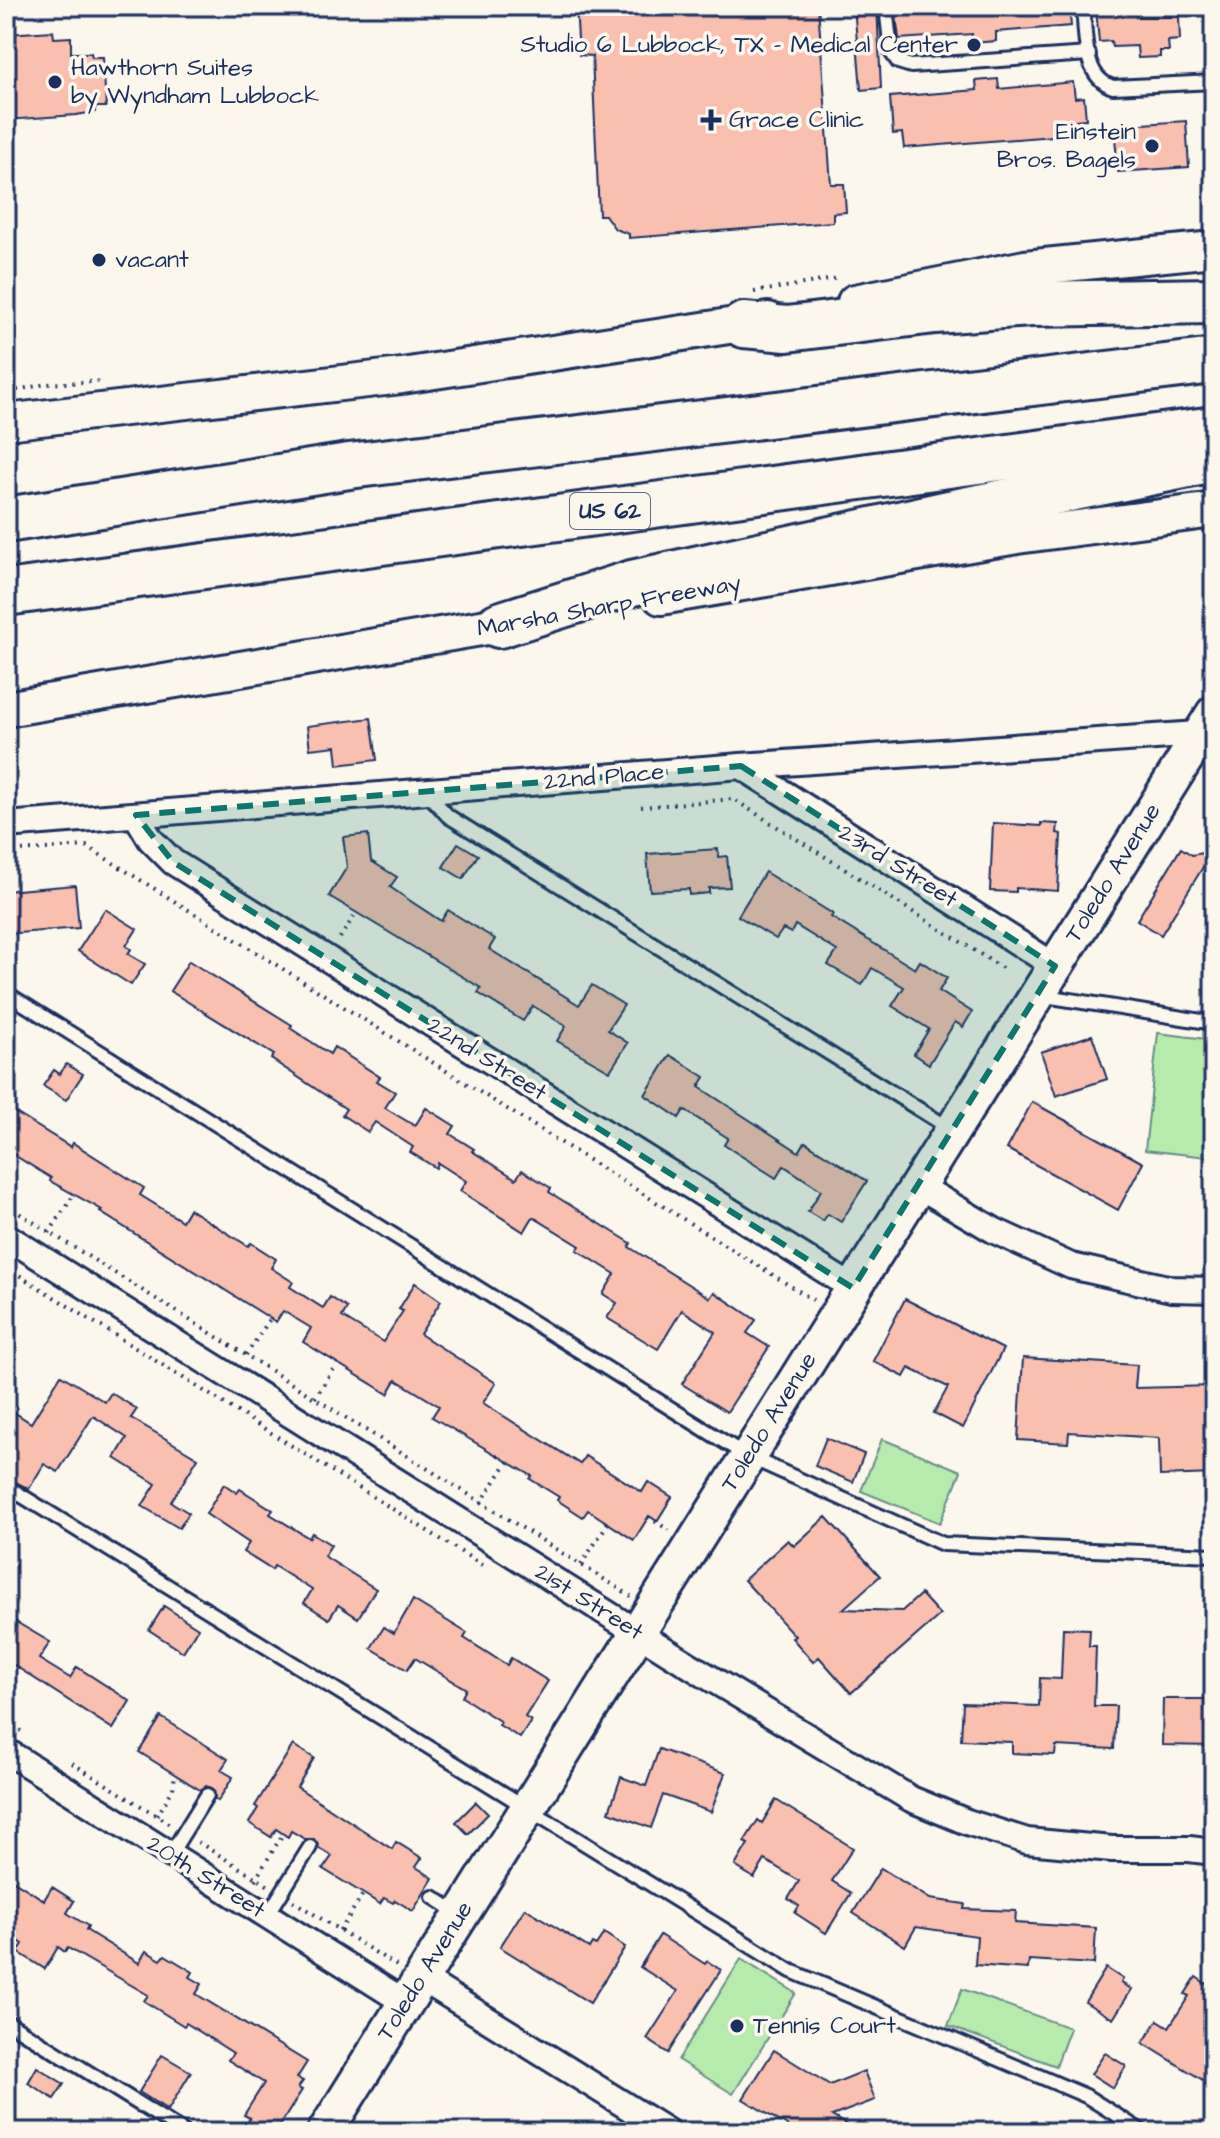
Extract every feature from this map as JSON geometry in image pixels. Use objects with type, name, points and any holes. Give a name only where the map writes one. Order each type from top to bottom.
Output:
[{"type":"highway","points":[[746,309],[787,329],[935,311],[1031,304],[1214,301]]},
{"type":"highway","points":[[6,520],[349,466],[1214,361]]},
{"type":"highway","name":"US 62","points":[[6,593],[1214,429]]},
{"type":"highway","points":[[499,625],[632,583],[949,513],[1214,460]]},
{"type":"main road","points":[[6,422],[402,376],[746,309],[1025,268],[1214,249]]},
{"type":"main road","name":"Marsha Sharp Freeway","points":[[6,709],[1017,536],[1214,510]]},
{"type":"main road","name":"Toledo Avenue","points":[[325,2132],[410,1981],[447,1906],[528,1807],[1055,966],[1210,726]]},
{"type":"street","name":"22nd Place","points":[[6,825],[1210,726]]},
{"type":"street","name":"23rd Street","points":[[741,766],[1055,966]]},
{"type":"street","name":"22nd Street","points":[[136,815],[151,840],[173,862],[853,1288]]},
{"type":"street","points":[[917,1185],[995,1231],[1071,1266],[1172,1289],[1214,1290]]},
{"type":"street","name":"21st Street","points":[[6,1236],[637,1632],[911,1799],[967,1822],[1027,1841],[1112,1849],[1214,1852]]},
{"type":"street","name":"20th Street","points":[[6,1751],[267,1916],[410,1981],[668,2132]]},
{"type":"lane","points":[[886,6],[891,52],[898,62],[911,66],[1089,54]]},
{"type":"lane","points":[[1083,6],[1093,74],[1098,80],[1113,87],[1214,82]]},
{"type":"lane","points":[[426,791],[448,816],[952,1130]]},
{"type":"lane","points":[[6,993],[747,1456],[943,1544],[1214,1555]]},
{"type":"lane","points":[[1037,995],[1214,1023]]},
{"type":"lane","points":[[6,1486],[791,1971],[1086,2096],[1143,2132]]},
{"type":"lane","points":[[170,1855],[207,1795]]},
{"type":"lane","points":[[267,1916],[310,1847]]},
{"type":"lane","points":[[6,2021],[184,2132]]},
{"type":"path","points":[[1197,6],[1214,8]]},
{"type":"path","points":[[746,309],[853,276]]},
{"type":"path","points":[[6,392],[46,384],[105,381]]},
{"type":"path","points":[[641,807],[733,799],[1007,971]]},
{"type":"path","points":[[6,852],[86,846],[820,1304],[853,1288]]},
{"type":"path","points":[[340,938],[356,913]]},
{"type":"path","points":[[49,1233],[75,1193]]},
{"type":"path","points":[[6,1205],[631,1596]]},
{"type":"path","points":[[6,1267],[484,1566]]},
{"type":"path","points":[[246,1355],[270,1319]]},
{"type":"path","points":[[315,1398],[337,1363]]},
{"type":"path","points":[[481,1503],[508,1461]]},
{"type":"path","points":[[672,1532],[678,1522]]},
{"type":"path","points":[[566,1587],[608,1523]]},
{"type":"path","points":[[6,1722],[31,1737]]},
{"type":"path","points":[[69,1761],[396,1966],[410,1981]]},
{"type":"path","points":[[157,1816],[169,1798],[175,1774]]},
{"type":"path","points":[[242,1900],[283,1834]]},
{"type":"path","points":[[340,1931],[363,1894]]},
{"type":"highlighted area","points":[[741,766],[1055,966],[853,1288],[173,862],[136,815]]},
{"type":"green space","points":[[1158,1033],[1214,1040],[1214,1094],[1207,1157],[1145,1150]]},
{"type":"green space","points":[[882,1439],[961,1471],[940,1523],[861,1491]]},
{"type":"green space","name":"Tennis Court","points":[[741,1959],[796,1993],[733,2094],[678,2060]]},
{"type":"green space","name":"Tennis Court","points":[[962,1989],[1070,2028],[1056,2066],[948,2026]]},
{"type":"building","name":"Grace Clinic","points":[[576,6],[818,6],[831,184],[844,184],[846,212],[833,213],[833,222],[629,238],[629,234],[615,229],[605,215],[599,215],[592,56],[579,55]]},
{"type":"building","points":[[854,6],[877,6],[881,88],[861,90]]},
{"type":"building","points":[[895,6],[1069,6],[1071,26],[996,32],[996,41],[973,43],[972,34],[899,39]]},
{"type":"building","points":[[1136,6],[1137,17],[1179,17],[1180,40],[1168,41],[1169,51],[1160,51],[1160,57],[1138,58],[1137,46],[1112,47],[1111,41],[1099,42],[1096,9]]},
{"type":"building","name":"Hawthorn Suites by Wyndham Lubbock","points":[[53,31],[54,38],[71,37],[71,53],[91,53],[92,57],[103,57],[106,107],[95,107],[95,112],[76,115],[6,120],[6,34]]},
{"type":"building","points":[[998,79],[999,89],[1073,82],[1075,98],[1084,97],[1086,119],[1076,120],[1078,134],[904,148],[902,133],[893,134],[890,97],[977,90],[976,81]]},
{"type":"building","name":"Einstein Bros. Bagels","points":[[1186,121],[1189,167],[1118,172],[1114,126]]},
{"type":"building","points":[[371,718],[377,760],[338,765],[336,746],[310,749],[307,726]]},
{"type":"building","points":[[993,823],[1058,824],[1057,833],[1061,834],[1058,891],[1016,888],[1016,892],[990,891]]},
{"type":"building","points":[[368,834],[371,861],[397,877],[390,887],[412,902],[441,921],[448,910],[495,939],[489,949],[579,1005],[592,985],[624,1005],[608,1030],[628,1043],[610,1071],[557,1041],[566,1026],[533,1006],[523,1021],[478,993],[481,988],[329,896],[347,867],[343,837]]},
{"type":"building","points":[[458,843],[478,855],[463,879],[443,867]]},
{"type":"building","points":[[1181,848],[1192,855],[1213,851],[1161,935],[1137,920]]},
{"type":"building","points":[[718,849],[719,857],[727,856],[730,887],[709,888],[709,893],[689,895],[689,889],[650,891],[647,854]]},
{"type":"building","points":[[765,872],[915,969],[920,961],[947,978],[939,991],[972,1012],[963,1027],[955,1022],[929,1064],[914,1054],[929,1029],[892,1006],[904,987],[872,968],[862,985],[828,965],[837,951],[795,925],[791,933],[783,929],[776,939],[738,916]]},
{"type":"building","points":[[75,885],[79,928],[6,934],[6,891]]},
{"type":"building","points":[[105,909],[137,929],[126,946],[131,949],[128,954],[145,964],[131,985],[78,951]]},
{"type":"building","points":[[189,961],[292,1025],[290,1028],[330,1054],[334,1047],[380,1077],[377,1081],[395,1092],[385,1108],[415,1126],[426,1108],[455,1126],[450,1134],[474,1149],[472,1151],[516,1179],[522,1170],[551,1188],[549,1192],[631,1243],[629,1247],[710,1298],[714,1292],[756,1320],[747,1333],[769,1347],[727,1412],[682,1384],[715,1332],[682,1310],[658,1349],[607,1318],[617,1303],[603,1294],[615,1274],[577,1250],[580,1246],[533,1217],[524,1232],[460,1191],[466,1181],[438,1163],[436,1168],[410,1152],[413,1147],[375,1122],[368,1132],[342,1115],[346,1109],[271,1059],[274,1055],[170,991]]},
{"type":"building","points":[[1092,1035],[1107,1079],[1056,1096],[1041,1052]]},
{"type":"building","points":[[670,1055],[705,1077],[699,1087],[799,1152],[805,1142],[867,1181],[841,1222],[828,1214],[823,1221],[808,1212],[821,1190],[784,1166],[776,1178],[724,1145],[728,1138],[684,1110],[679,1118],[645,1095]]},
{"type":"building","points":[[66,1064],[83,1074],[66,1100],[43,1086],[54,1070],[60,1074]]},
{"type":"building","points":[[1032,1102],[1143,1163],[1118,1210],[1007,1149]]},
{"type":"building","points":[[6,1107],[71,1147],[73,1143],[144,1188],[140,1195],[182,1221],[189,1209],[248,1246],[251,1243],[276,1259],[271,1268],[293,1282],[290,1287],[323,1308],[330,1297],[347,1308],[342,1317],[383,1342],[403,1311],[399,1309],[415,1283],[441,1301],[420,1334],[496,1383],[483,1403],[580,1464],[585,1456],[642,1492],[648,1482],[672,1497],[657,1521],[649,1516],[634,1540],[588,1510],[583,1517],[530,1479],[532,1476],[432,1417],[439,1406],[396,1380],[388,1394],[303,1342],[311,1328],[283,1311],[276,1322],[100,1212],[102,1210],[50,1181],[51,1178],[6,1150]]},
{"type":"building","points":[[905,1299],[1003,1349],[963,1428],[934,1413],[948,1387],[909,1368],[904,1377],[873,1361]]},
{"type":"building","points":[[1023,1358],[1137,1365],[1135,1388],[1214,1386],[1214,1474],[1160,1476],[1159,1438],[1069,1432],[1068,1443],[1018,1440]]},
{"type":"building","points":[[61,1375],[105,1402],[111,1393],[137,1409],[131,1418],[198,1458],[171,1502],[189,1513],[179,1528],[142,1506],[156,1484],[115,1458],[127,1438],[93,1416],[58,1472],[44,1464],[29,1489],[6,1477],[6,1407],[31,1423]]},
{"type":"building","points":[[826,1438],[864,1454],[853,1482],[815,1466]]},
{"type":"building","points":[[224,1484],[237,1493],[240,1489],[273,1510],[270,1514],[309,1538],[312,1533],[331,1545],[324,1556],[376,1589],[358,1618],[338,1605],[329,1619],[304,1603],[312,1590],[274,1566],[272,1570],[243,1552],[249,1543],[206,1514]]},
{"type":"building","points":[[826,1517],[880,1576],[843,1609],[902,1611],[921,1594],[940,1615],[851,1693],[819,1657],[813,1662],[792,1638],[795,1636],[744,1580],[788,1540],[794,1546]]},
{"type":"building","points":[[413,1600],[467,1633],[464,1638],[507,1665],[511,1658],[548,1681],[525,1717],[531,1721],[520,1738],[462,1697],[466,1689],[415,1658],[407,1670],[371,1648],[384,1627],[394,1633]]},
{"type":"building","points":[[164,1606],[198,1628],[183,1652],[149,1630]]},
{"type":"building","points":[[6,1616],[50,1642],[39,1659],[70,1678],[77,1667],[130,1701],[113,1729],[6,1660]]},
{"type":"building","points":[[1063,1628],[1090,1629],[1089,1646],[1096,1646],[1094,1706],[1116,1706],[1114,1749],[1056,1746],[1055,1755],[1012,1753],[1012,1742],[961,1740],[963,1703],[1039,1706],[1040,1678],[1061,1679]]},
{"type":"building","points":[[1163,1699],[1214,1699],[1214,1746],[1162,1745]]},
{"type":"building","points":[[161,1717],[228,1759],[221,1770],[233,1777],[218,1801],[212,1788],[206,1786],[200,1790],[139,1752]]},
{"type":"building","points":[[293,1745],[314,1758],[297,1787],[392,1849],[396,1842],[422,1858],[416,1867],[433,1878],[413,1911],[395,1900],[393,1903],[384,1898],[380,1904],[323,1869],[332,1856],[319,1848],[314,1839],[305,1839],[291,1831],[288,1837],[276,1829],[271,1837],[249,1823],[258,1808],[255,1806]]},
{"type":"building","points":[[659,1749],[725,1773],[711,1812],[663,1795],[651,1828],[609,1812],[621,1777],[646,1786]]},
{"type":"building","points":[[776,1800],[853,1848],[832,1881],[851,1893],[826,1933],[795,1913],[799,1906],[788,1899],[799,1881],[765,1860],[754,1878],[735,1866],[748,1844],[744,1842],[758,1820],[762,1823]]},
{"type":"building","points":[[476,1802],[488,1814],[468,1834],[456,1822]]},
{"type":"building","points":[[881,1868],[930,1899],[965,1904],[964,1909],[1016,1911],[1015,1923],[1096,1928],[1094,1964],[1029,1960],[1028,1969],[975,1965],[977,1936],[916,1927],[905,1946],[853,1913]]},
{"type":"building","points":[[6,1876],[44,1900],[52,1887],[74,1901],[67,1913],[88,1926],[86,1930],[139,1963],[146,1951],[161,1960],[165,1955],[193,1972],[190,1977],[202,1984],[196,1994],[307,2062],[297,2078],[303,2081],[298,2088],[302,2090],[276,2132],[242,2132],[250,2118],[244,2115],[264,2083],[228,2060],[233,2053],[144,2001],[148,1995],[68,1948],[65,1952],[58,1947],[45,1969],[18,1952],[23,1944],[6,1932]]},
{"type":"building","points":[[525,1908],[589,1948],[592,1943],[596,1945],[604,1933],[625,1947],[590,2003],[500,1947]]},
{"type":"building","points":[[660,1935],[705,1964],[707,1961],[721,1970],[668,2053],[647,2039],[678,1991],[640,1967]]},
{"type":"building","points":[[1106,1968],[1132,1989],[1113,2019],[1085,2002]]},
{"type":"building","points":[[1196,1977],[1214,1989],[1214,2087],[1143,2043],[1158,2020],[1169,2027],[1189,1996],[1185,1994]]},
{"type":"building","points":[[774,2050],[830,2085],[864,2071],[875,2100],[832,2116],[858,2132],[797,2132],[743,2099]]},
{"type":"building","points":[[1105,2053],[1126,2066],[1113,2088],[1091,2074]]},
{"type":"building","points":[[162,2055],[191,2072],[168,2110],[139,2092]]},
{"type":"building","points":[[37,2067],[64,2084],[54,2099],[28,2083]]},
{"type":"place","name":"Studio 6 Lubbock, TX - Medical Center","points":[[974,45]]},
{"type":"place","name":"Hawthorn Suites by Wyndham Lubbock","points":[[55,82]]},
{"type":"place","name":"Grace Clinic","points":[[711,120]]},
{"type":"place","name":"Einstein Bros. Bagels","points":[[1152,146]]},
{"type":"place","name":"vacant","points":[[99,260]]},
{"type":"place","name":"Tennis Court","points":[[737,2026]]}]
